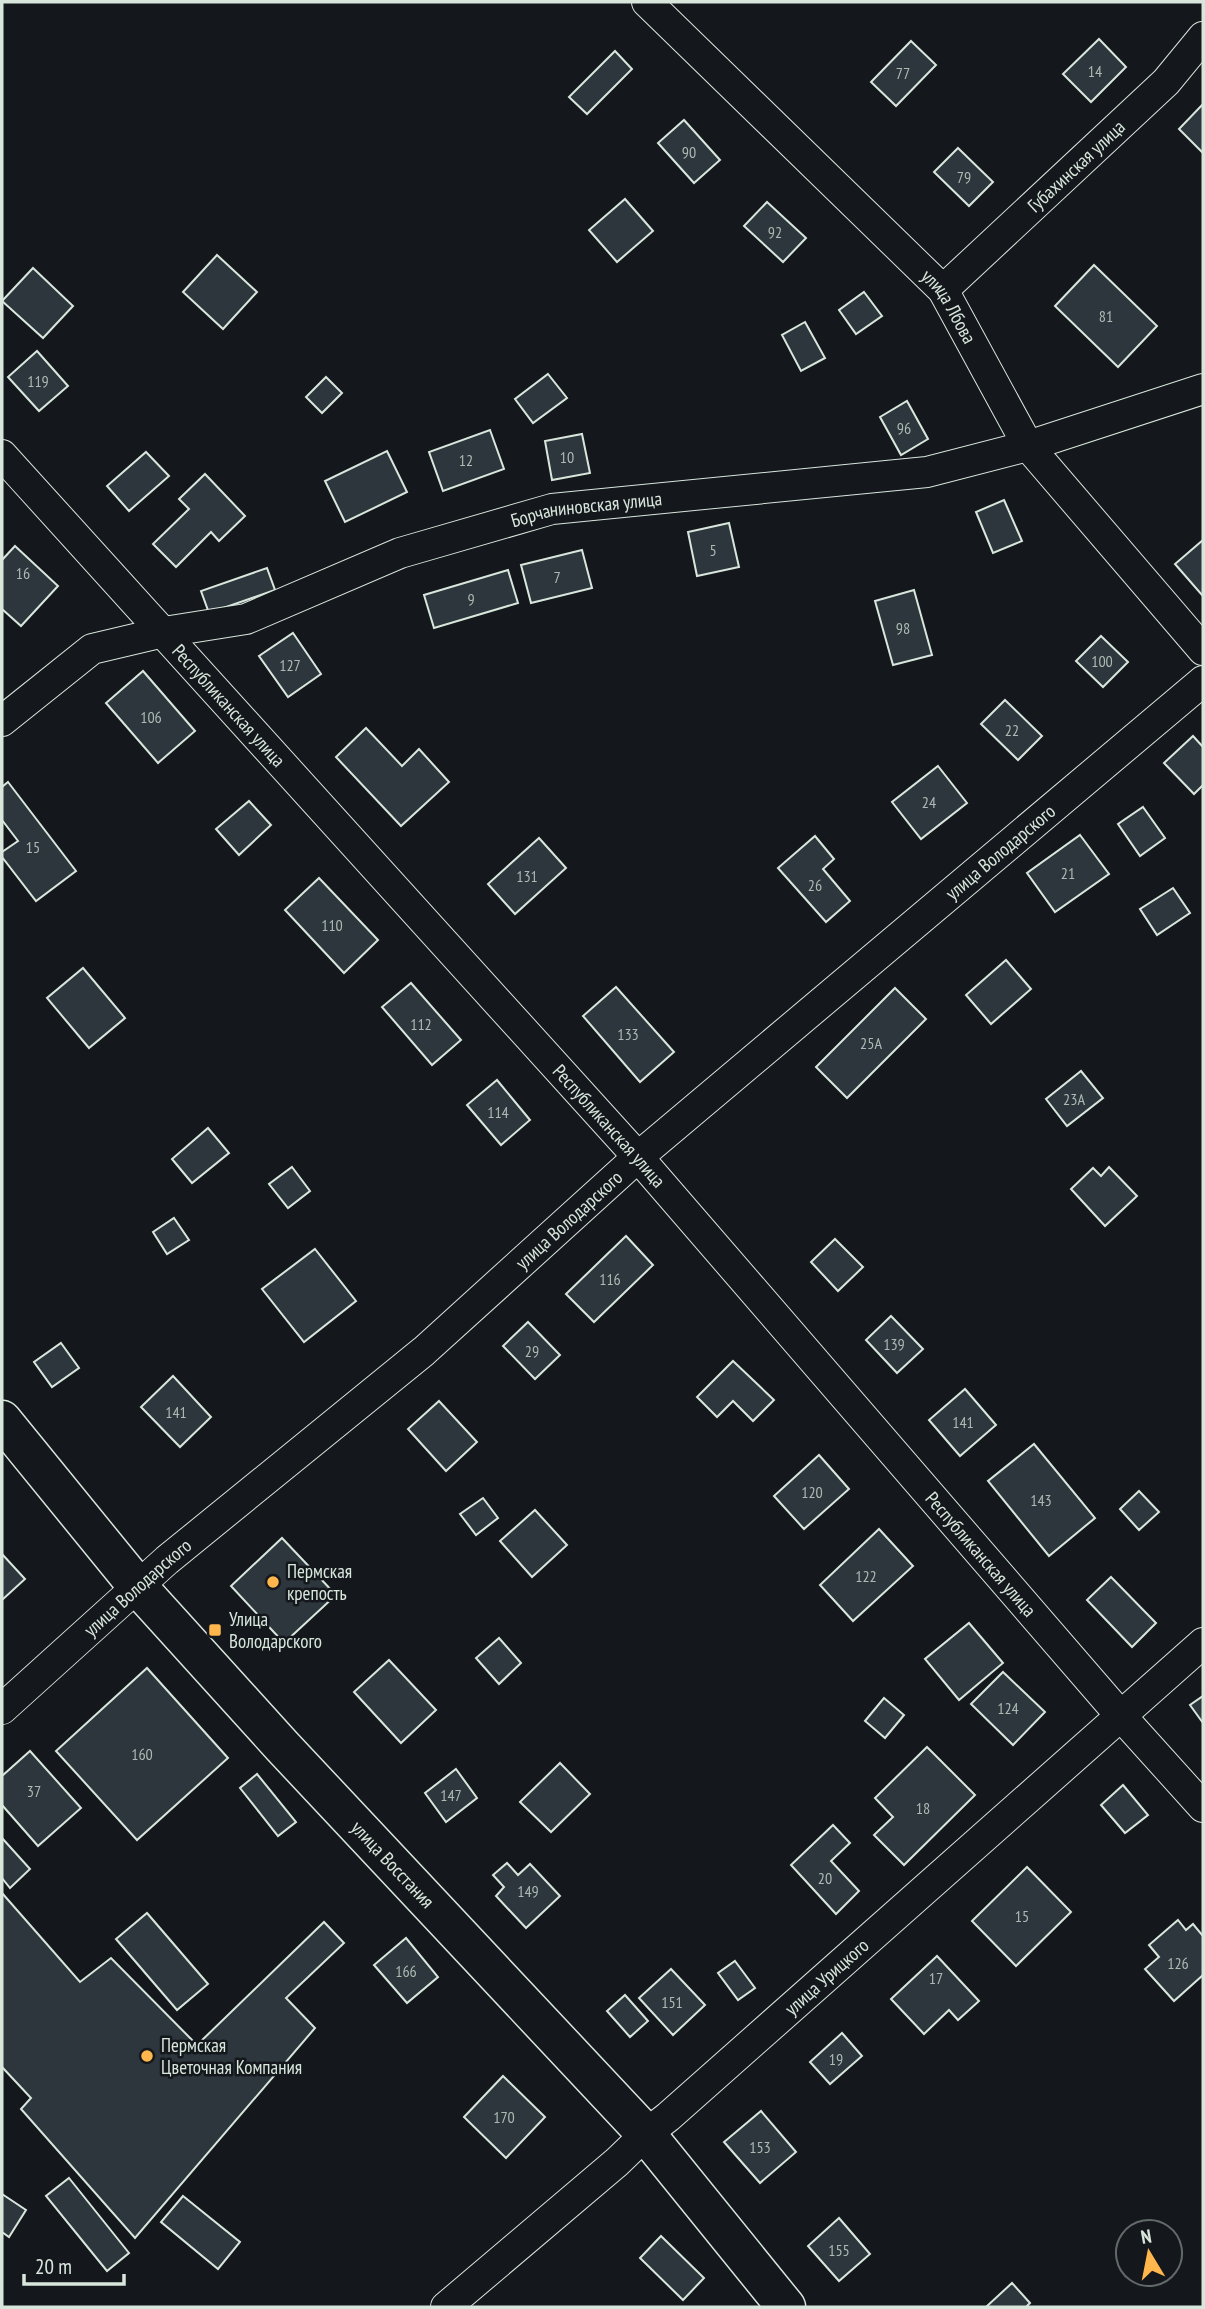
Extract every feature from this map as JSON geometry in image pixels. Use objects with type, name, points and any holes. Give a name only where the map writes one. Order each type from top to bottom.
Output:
[{"type":"street","name":"улица Лбова","points":[[647,2],[943,290],[1028,446],[1203,650]]},
{"type":"street","name":"Губахинская улица","points":[[943,290],[1166,82],[1203,37]]},
{"type":"street","name":"Борчаниновская улица","points":[[2,721],[92,649],[164,632],[246,619],[400,554],[552,509],[928,472],[1028,446],[1203,389]]},
{"type":"street","name":"Республиканская улица","points":[[2,455],[638,1157],[1121,1716],[1203,1807]]},
{"type":"street","name":"улица Володарского","points":[[2,1709],[167,1560],[424,1351],[638,1157],[1203,681]]},
{"type":"street","name":"улица Восстания","points":[[2,1420],[138,1587],[282,1746],[646,2134],[786,2307]]},
{"type":"street","name":"улица Урицкого","points":[[446,2307],[617,2162],[1203,1643]]},
{"type":"building","points":[[1099,39],[1126,67],[1091,102],[1063,74]]},
{"type":"building","points":[[911,41],[936,65],[896,106],[871,82]]},
{"type":"building","points":[[615,51],[632,69],[587,114],[569,97]]},
{"type":"building","points":[[1203,104],[1203,153],[1179,129]]},
{"type":"building","points":[[684,120],[720,160],[694,183],[658,143]]},
{"type":"building","points":[[958,148],[993,182],[969,206],[934,172]]},
{"type":"building","points":[[625,199],[653,231],[617,262],[589,230]]},
{"type":"building","points":[[767,202],[806,238],[783,262],[744,226]]},
{"type":"building","points":[[217,255],[257,292],[223,329],[183,292]]},
{"type":"building","points":[[1094,265],[1157,326],[1118,367],[1055,306]]},
{"type":"building","points":[[33,268],[73,306],[43,338],[2,301]]},
{"type":"building","points":[[864,292],[882,316],[856,334],[839,310]]},
{"type":"building","points":[[805,322],[825,358],[801,371],[782,335]]},
{"type":"building","points":[[37,351],[68,386],[39,411],[8,377]]},
{"type":"building","points":[[548,374],[567,398],[533,423],[515,399]]},
{"type":"building","points":[[326,377],[342,393],[322,413],[306,397]]},
{"type":"building","points":[[907,401],[928,439],[901,455],[880,417]]},
{"type":"building","points":[[490,430],[504,469],[443,491],[429,452]]},
{"type":"building","points":[[582,434],[590,473],[552,480],[545,441]]},
{"type":"building","points":[[387,451],[407,492],[345,522],[325,481]]},
{"type":"building","points":[[146,452],[169,476],[129,511],[107,486]]},
{"type":"building","points":[[205,474],[245,516],[219,541],[211,532],[176,567],[153,544],[189,509],[179,499]]},
{"type":"building","points":[[1004,500],[1022,541],[993,553],[976,512]]},
{"type":"building","points":[[729,523],[739,567],[697,576],[688,532]]},
{"type":"building","points":[[1203,540],[1203,594],[1202,595],[1175,564]]},
{"type":"building","points":[[15,546],[58,586],[21,626],[2,609],[2,560]]},
{"type":"building","points":[[582,550],[592,588],[531,603],[521,565]]},
{"type":"building","points":[[267,568],[275,590],[209,613],[201,591]]},
{"type":"building","points":[[508,570],[518,603],[434,628],[424,595]]},
{"type":"building","points":[[914,590],[932,655],[893,665],[875,601]]},
{"type":"building","points":[[293,633],[321,674],[288,697],[259,656]]},
{"type":"building","points":[[1101,636],[1128,662],[1103,687],[1076,661]]},
{"type":"building","points":[[143,671],[195,731],[158,763],[106,703]]},
{"type":"building","points":[[1005,700],[1042,736],[1018,760],[981,724]]},
{"type":"building","points":[[366,728],[402,766],[419,749],[449,782],[401,826],[336,757]]},
{"type":"building","points":[[1193,736],[1203,747],[1203,785],[1194,794],[1164,763]]},
{"type":"building","points":[[938,766],[967,803],[921,839],[892,802]]},
{"type":"building","points":[[8,782],[76,871],[36,901],[2,857],[2,852],[18,841],[2,820],[2,787]]},
{"type":"building","points":[[249,801],[271,825],[239,855],[216,829]]},
{"type":"building","points":[[1143,807],[1165,838],[1140,856],[1118,824]]},
{"type":"building","points":[[1080,835],[1109,874],[1055,912],[1027,873]]},
{"type":"building","points":[[815,836],[834,859],[823,869],[850,901],[826,922],[778,868]]},
{"type":"building","points":[[539,838],[566,868],[515,914],[488,884]]},
{"type":"building","points":[[319,878],[378,940],[344,973],[285,910]]},
{"type":"building","points":[[1173,888],[1190,913],[1157,935],[1140,909]]},
{"type":"building","points":[[1006,960],[1031,989],[991,1024],[966,995]]},
{"type":"building","points":[[83,968],[125,1018],[89,1048],[47,998]]},
{"type":"building","points":[[411,983],[461,1040],[432,1065],[382,1007]]},
{"type":"building","points":[[616,987],[674,1052],[640,1082],[583,1016]]},
{"type":"building","points":[[895,988],[926,1019],[847,1098],[816,1067]]},
{"type":"building","points":[[1081,1071],[1103,1098],[1067,1126],[1046,1099]]},
{"type":"building","points":[[497,1080],[530,1120],[501,1145],[467,1105]]},
{"type":"building","points":[[208,1128],[229,1153],[192,1183],[172,1159]]},
{"type":"building","points":[[292,1167],[310,1191],[288,1208],[269,1184]]},
{"type":"building","points":[[1109,1167],[1137,1196],[1105,1226],[1071,1189],[1093,1168],[1101,1176]]},
{"type":"building","points":[[174,1218],[189,1240],[167,1254],[153,1232]]},
{"type":"building","points":[[626,1236],[653,1265],[594,1322],[566,1294]]},
{"type":"building","points":[[835,1239],[863,1267],[838,1291],[811,1262]]},
{"type":"building","points":[[315,1249],[356,1301],[304,1342],[262,1289]]},
{"type":"building","points":[[891,1316],[923,1349],[897,1373],[866,1340]]},
{"type":"building","points":[[528,1322],[560,1355],[535,1379],[503,1346]]},
{"type":"building","points":[[61,1343],[79,1368],[52,1387],[34,1362]]},
{"type":"building","points":[[733,1361],[774,1400],[753,1421],[733,1401],[717,1417],[697,1397]]},
{"type":"building","points":[[173,1376],[211,1417],[180,1447],[141,1407]]},
{"type":"building","points":[[965,1389],[996,1425],[960,1456],[929,1420]]},
{"type":"building","points":[[439,1401],[477,1442],[446,1471],[408,1429]]},
{"type":"building","points":[[1034,1444],[1095,1518],[1049,1556],[988,1481]]},
{"type":"building","points":[[819,1455],[849,1489],[804,1529],[774,1496]]},
{"type":"building","points":[[1139,1491],[1159,1512],[1139,1530],[1120,1509]]},
{"type":"building","points":[[483,1498],[498,1518],[476,1535],[460,1514]]},
{"type":"building","points":[[535,1510],[567,1545],[532,1577],[500,1541]]},
{"type":"building","points":[[879,1529],[913,1566],[853,1621],[820,1585]]},
{"type":"building","points":[[282,1538],[336,1595],[284,1643],[231,1586]]},
{"type":"building","points":[[2,1554],[25,1579],[2,1600]]},
{"type":"building","points":[[1111,1577],[1156,1623],[1132,1647],[1087,1600]]},
{"type":"building","points":[[969,1623],[1003,1663],[959,1700],[925,1659]]},
{"type":"building","points":[[499,1638],[521,1663],[499,1684],[476,1658]]},
{"type":"building","points":[[389,1660],[436,1710],[401,1743],[354,1692]]},
{"type":"building","points":[[147,1668],[228,1758],[137,1840],[56,1751]]},
{"type":"building","points":[[1003,1672],[1045,1712],[1013,1745],[971,1704]]},
{"type":"building","points":[[1203,1696],[1203,1723],[1190,1705]]},
{"type":"building","points":[[884,1698],[904,1715],[885,1738],[865,1721]]},
{"type":"building","points":[[927,1747],[975,1795],[904,1865],[874,1835],[893,1817],[875,1798]]},
{"type":"building","points":[[30,1751],[81,1808],[38,1846],[2,1805],[2,1776]]},
{"type":"building","points":[[560,1763],[590,1794],[551,1832],[520,1802]]},
{"type":"building","points":[[456,1769],[477,1798],[446,1822],[425,1793]]},
{"type":"building","points":[[257,1774],[296,1822],[278,1836],[240,1788]]},
{"type":"building","points":[[1123,1785],[1148,1815],[1125,1833],[1101,1805]]},
{"type":"building","points":[[833,1825],[850,1843],[831,1861],[859,1891],[836,1914],[791,1865]]},
{"type":"building","points":[[2,1838],[30,1869],[10,1888],[2,1878]]},
{"type":"building","points":[[507,1863],[518,1875],[530,1864],[560,1896],[526,1928],[496,1896],[504,1887],[493,1875]]},
{"type":"building","points":[[1027,1867],[1071,1912],[1016,1966],[972,1921]]},
{"type":"building","name":"Пермская Цветочная Компания","points":[[2,1893],[80,1982],[111,1958],[197,2045],[324,1922],[344,1943],[286,1998],[315,2028],[135,2238],[21,2109],[31,2098],[2,2067]]},
{"type":"building","points":[[147,1913],[208,1984],[177,2010],[116,1939]]},
{"type":"building","points":[[1178,1920],[1186,1930],[1193,1924],[1203,1936],[1203,1975],[1174,2001],[1145,1969],[1159,1957],[1149,1945]]},
{"type":"building","points":[[406,1938],[438,1977],[407,2003],[374,1965]]},
{"type":"building","points":[[937,1956],[979,2001],[958,2020],[949,2010],[924,2034],[891,1999]]},
{"type":"building","points":[[735,1961],[755,1988],[738,2000],[718,1973]]},
{"type":"building","points":[[671,1969],[705,2005],[673,2035],[639,1998]]},
{"type":"building","points":[[625,1995],[648,2021],[630,2037],[607,2011]]},
{"type":"building","points":[[842,2033],[862,2056],[830,2084],[810,2062]]},
{"type":"building","points":[[503,2076],[545,2117],[506,2158],[464,2117]]},
{"type":"building","points":[[761,2111],[796,2152],[760,2183],[724,2142]]},
{"type":"building","points":[[69,2178],[129,2253],[107,2271],[46,2196]]},
{"type":"building","points":[[2,2194],[26,2210],[9,2237],[2,2232]]},
{"type":"building","points":[[183,2196],[240,2242],[218,2269],[161,2222]]},
{"type":"building","points":[[839,2218],[870,2254],[839,2281],[808,2246]]},
{"type":"building","points":[[661,2236],[704,2278],[683,2300],[640,2258]]},
{"type":"building","points":[[1012,2283],[1030,2303],[1026,2307],[986,2307]]},
{"type":"place","name":"Пермская крепость","points":[[273,1582]]},
{"type":"place","name":"Улица Володарского","points":[[215,1630]]},
{"type":"place","name":"Пермская Цветочная Компания","points":[[147,2056]]}]
